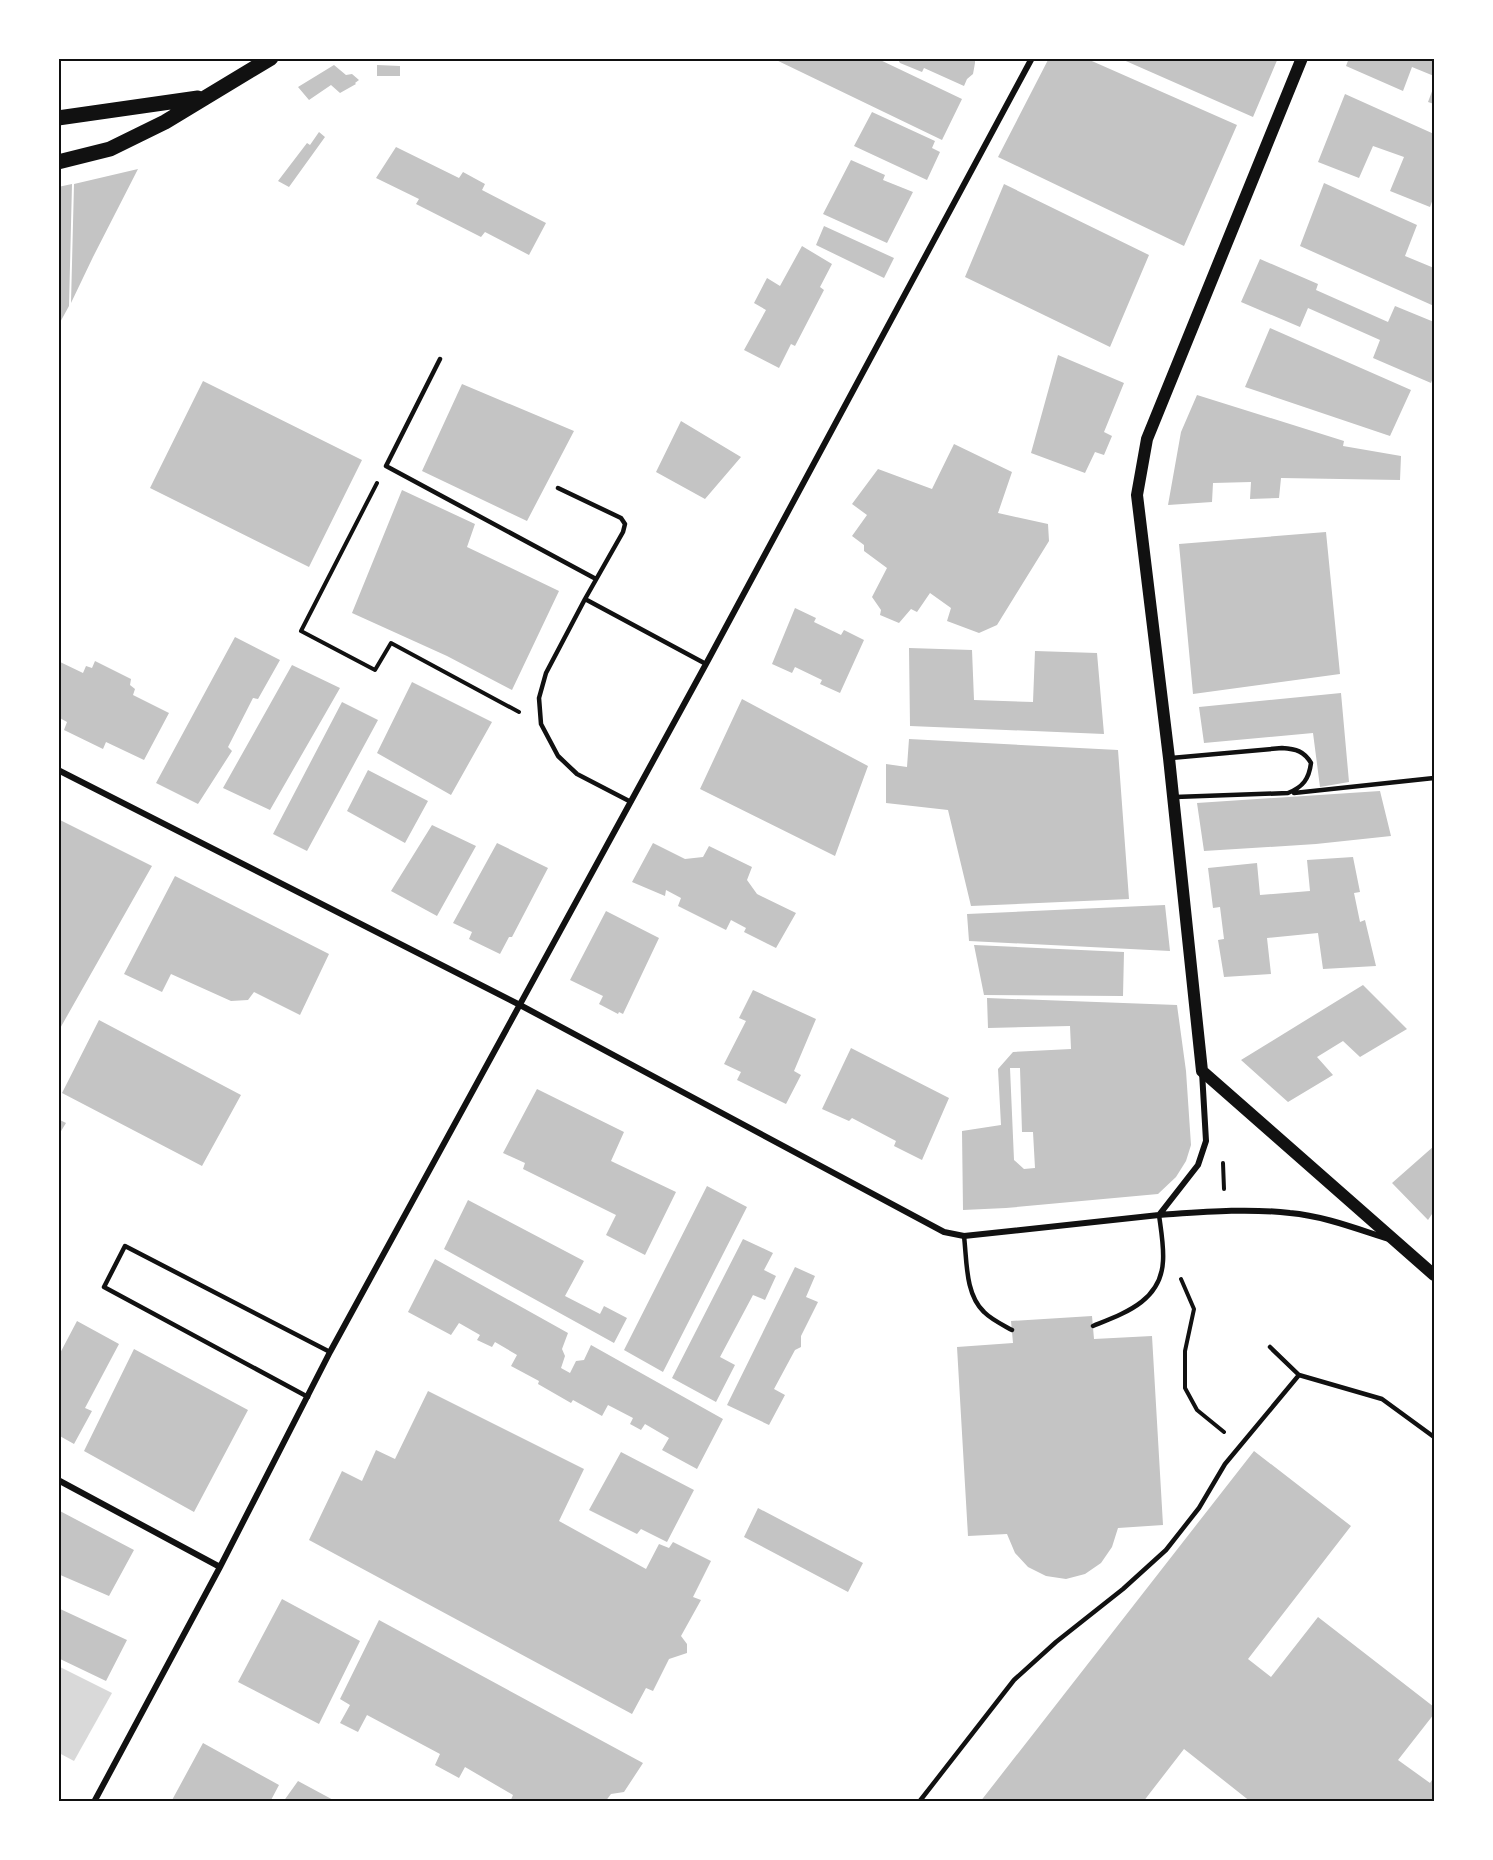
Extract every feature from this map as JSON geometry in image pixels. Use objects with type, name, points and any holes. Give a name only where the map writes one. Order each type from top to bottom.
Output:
[{"type":"main road","points":[[58,162],[110,149],[165,122],[271,58]]},
{"type":"main road","points":[[1302,58],[1147,440],[1137,495],[1169,758],[1202,1071],[1434,1275]]},
{"type":"main road","points":[[58,118],[204,97]]},
{"type":"street","points":[[94,1802],[220,1567],[330,1352],[706,664],[1032,58]]},
{"type":"street","points":[[58,770],[520,1005],[944,1232],[964,1236],[1225,1210],[1291,1213],[1332,1221],[1397,1242]]},
{"type":"street","points":[[1159,1215],[1198,1165],[1206,1141],[1202,1071]]},
{"type":"street","points":[[58,1480],[220,1567]]},
{"type":"lane","points":[[440,359],[386,466],[596,579]]},
{"type":"lane","points":[[558,488],[621,518],[625,524],[546,673],[539,698],[541,724],[558,756],[577,774],[631,802]]},
{"type":"lane","points":[[585,599],[706,664]]},
{"type":"lane","points":[[1169,758],[1282,748],[1299,750],[1307,756],[1311,764],[1310,773],[1298,789],[1288,793]]},
{"type":"lane","points":[[1172,797],[1288,793],[1434,778]]},
{"type":"lane","points":[[1093,1326],[1128,1312],[1146,1301],[1158,1285],[1164,1262],[1159,1215]]},
{"type":"lane","points":[[964,1236],[969,1280],[975,1299],[984,1312],[1012,1330]]},
{"type":"lane","points":[[308,1397],[104,1287],[125,1246],[330,1352]]},
{"type":"lane","points":[[1270,1347],[1299,1375],[1382,1399],[1434,1437]]},
{"type":"lane","points":[[919,1802],[1014,1680],[1166,1550],[1199,1508],[1225,1464],[1299,1375]]},
{"type":"path","points":[[386,466],[301,632],[375,670],[392,643],[541,724]]},
{"type":"path","points":[[1222,1152],[1225,1210]]},
{"type":"path","points":[[1164,1262],[1184,1281],[1194,1309],[1185,1351],[1185,1388],[1197,1410],[1240,1445]]},
{"type":"shaded area","points":[[58,1666],[112,1693],[74,1761],[59,1753]]},
{"type":"building","points":[[772,58],[876,58],[962,99],[942,140]]},
{"type":"building","points":[[897,58],[975,58],[975,63],[973,74],[964,86],[924,68],[922,72],[900,63]]},
{"type":"building","points":[[1049,58],[1085,58],[1237,125],[1184,246],[998,157]]},
{"type":"building","points":[[1119,58],[1278,58],[1253,117]]},
{"type":"building","points":[[1349,58],[1434,58],[1434,76],[1412,67],[1403,91],[1346,66]]},
{"type":"building","points":[[334,65],[346,75],[352,74],[359,80],[340,93],[331,85],[309,100],[298,87]]},
{"type":"building","points":[[377,65],[400,66],[400,76],[377,76]]},
{"type":"building","points":[[1434,86],[1434,104],[1428,102]]},
{"type":"building","points":[[1345,94],[1434,134],[1434,196],[1430,207],[1390,191],[1404,157],[1373,146],[1359,178],[1318,162]]},
{"type":"building","points":[[872,112],[935,141],[932,148],[940,152],[927,180],[854,146]]},
{"type":"building","points":[[319,132],[325,137],[289,187],[278,181],[307,143],[310,145]]},
{"type":"building","points":[[396,147],[459,178],[463,172],[485,184],[482,190],[546,223],[529,255],[485,232],[481,237],[416,204],[419,199],[376,178]]},
{"type":"building","points":[[851,160],[885,175],[883,180],[913,192],[887,243],[823,214]]},
{"type":"building","points":[[138,169],[93,257],[71,303],[74,184]]},
{"type":"building","points":[[1324,183],[1417,225],[1405,256],[1434,268],[1434,306],[1300,246]]},
{"type":"building","points":[[72,184],[69,306],[58,326],[58,187]]},
{"type":"building","points":[[1004,184],[1149,255],[1110,347],[965,277]]},
{"type":"building","points":[[824,226],[894,258],[884,278],[816,245]]},
{"type":"building","points":[[802,246],[832,264],[820,287],[824,290],[795,346],[791,344],[779,368],[744,350],[766,310],[754,303],[767,278],[780,286]]},
{"type":"building","points":[[1260,259],[1318,284],[1316,290],[1388,322],[1395,306],[1434,322],[1434,375],[1431,383],[1373,358],[1380,340],[1308,308],[1300,327],[1241,302]]},
{"type":"building","points":[[1270,328],[1411,390],[1390,436],[1245,387]]},
{"type":"building","points":[[1058,355],[1124,383],[1104,432],[1112,436],[1104,455],[1095,452],[1085,473],[1031,453]]},
{"type":"building","points":[[203,381],[362,460],[309,567],[150,488]]},
{"type":"building","points":[[462,384],[574,431],[527,521],[422,471]]},
{"type":"building","points":[[1197,395],[1344,441],[1343,446],[1401,456],[1400,480],[1281,478],[1279,498],[1250,499],[1251,482],[1213,483],[1212,502],[1168,505],[1181,432]]},
{"type":"building","points":[[681,421],[741,457],[705,499],[656,472]]},
{"type":"building","points":[[954,444],[1012,472],[998,513],[1048,524],[1049,541],[997,625],[979,633],[947,621],[951,608],[930,593],[917,612],[911,609],[899,623],[880,615],[881,610],[872,597],[887,568],[864,551],[864,545],[852,536],[867,515],[852,504],[878,469],[932,489]]},
{"type":"building","points":[[402,490],[475,524],[467,547],[559,591],[512,690],[447,656],[352,613]]},
{"type":"building","points":[[1326,532],[1340,674],[1193,694],[1179,544]]},
{"type":"building","points":[[795,608],[816,618],[814,622],[841,635],[844,630],[864,640],[840,693],[820,684],[822,680],[795,667],[792,673],[772,664]]},
{"type":"building","points":[[235,637],[280,660],[258,699],[253,698],[228,747],[232,751],[198,804],[156,783]]},
{"type":"building","points":[[909,648],[972,650],[974,700],[1033,702],[1035,651],[1097,653],[1104,734],[910,726]]},
{"type":"building","points":[[58,661],[83,673],[86,666],[92,668],[95,661],[131,679],[130,685],[135,689],[133,695],[169,713],[144,760],[106,742],[103,749],[64,730],[67,722],[58,717]]},
{"type":"building","points":[[292,665],[340,688],[270,810],[223,788]]},
{"type":"building","points":[[412,682],[492,722],[451,795],[377,753]]},
{"type":"building","points":[[1341,693],[1349,782],[1320,787],[1313,733],[1204,743],[1199,707]]},
{"type":"building","points":[[742,699],[868,766],[835,856],[700,789]]},
{"type":"building","points":[[342,702],[378,720],[307,851],[273,834]]},
{"type":"building","points":[[909,739],[1118,750],[1129,899],[971,906],[948,810],[886,803],[886,764],[907,767]]},
{"type":"building","points":[[368,770],[428,801],[405,843],[347,811]]},
{"type":"building","points":[[1380,791],[1391,836],[1316,844],[1204,851],[1197,803]]},
{"type":"building","points":[[58,819],[152,866],[58,1032]]},
{"type":"building","points":[[432,825],[476,846],[437,916],[391,891]]},
{"type":"building","points":[[497,843],[548,868],[512,937],[509,937],[500,954],[469,939],[472,932],[453,923]]},
{"type":"building","points":[[653,843],[685,859],[703,857],[709,846],[752,867],[747,880],[757,894],[796,913],[776,948],[744,932],[746,928],[731,920],[726,930],[678,906],[681,898],[666,890],[665,896],[632,882]]},
{"type":"building","points":[[1353,857],[1360,892],[1354,893],[1360,922],[1365,920],[1376,966],[1323,969],[1318,933],[1267,938],[1271,974],[1224,977],[1218,940],[1224,939],[1220,907],[1213,908],[1208,868],[1257,863],[1260,895],[1310,891],[1307,860]]},
{"type":"building","points":[[175,876],[329,954],[300,1015],[254,992],[248,1000],[231,1001],[171,974],[162,992],[124,974]]},
{"type":"building","points":[[1165,905],[1170,951],[969,941],[967,914]]},
{"type":"building","points":[[606,911],[659,938],[623,1014],[619,1012],[618,1014],[599,1004],[603,996],[570,980]]},
{"type":"building","points":[[974,945],[1124,952],[1123,996],[984,995]]},
{"type":"building","points":[[1363,985],[1407,1029],[1360,1057],[1343,1041],[1317,1057],[1333,1075],[1288,1102],[1241,1060]]},
{"type":"building","points":[[753,990],[816,1019],[794,1071],[801,1075],[786,1104],[737,1080],[741,1072],[724,1064],[746,1021],[739,1018]]},
{"type":"building","points":[[987,998],[1177,1005],[1186,1071],[1191,1145],[1186,1161],[1176,1177],[1158,1194],[963,1210],[962,1131],[1001,1125],[998,1069],[1013,1052],[1071,1049],[1070,1026],[988,1028]],"holes":[[[1010,1068],[1020,1068],[1022,1132],[1033,1132],[1035,1168],[1024,1169],[1014,1160]]]},
{"type":"building","points":[[99,1020],[241,1095],[202,1166],[62,1093]]},
{"type":"building","points":[[851,1048],[949,1098],[922,1160],[894,1146],[896,1141],[852,1118],[849,1121],[822,1109]]},
{"type":"building","points":[[537,1089],[624,1132],[611,1161],[676,1192],[645,1255],[606,1235],[616,1215],[523,1169],[525,1163],[503,1153]]},
{"type":"building","points":[[58,1119],[66,1123],[58,1136]]},
{"type":"building","points":[[1434,1146],[1434,1211],[1428,1220],[1392,1183]]},
{"type":"building","points":[[707,1186],[747,1207],[663,1372],[624,1350]]},
{"type":"building","points":[[468,1200],[584,1261],[565,1296],[600,1314],[604,1306],[627,1318],[614,1343],[444,1249]]},
{"type":"building","points":[[743,1239],[773,1253],[764,1270],[776,1276],[765,1300],[753,1295],[720,1357],[735,1365],[716,1402],[672,1378]]},
{"type":"building","points":[[435,1259],[568,1333],[562,1349],[565,1356],[561,1368],[570,1373],[576,1361],[584,1360],[591,1345],[723,1419],[697,1469],[662,1450],[669,1438],[645,1424],[641,1430],[630,1424],[633,1418],[608,1405],[602,1416],[573,1400],[571,1403],[538,1384],[539,1381],[511,1366],[517,1355],[495,1342],[492,1347],[477,1340],[480,1335],[459,1323],[451,1335],[408,1312]]},
{"type":"building","points":[[795,1267],[815,1276],[806,1297],[818,1302],[801,1336],[801,1347],[795,1350],[774,1389],[785,1395],[769,1425],[727,1405]]},
{"type":"building","points":[[1092,1316],[1094,1339],[1152,1336],[1163,1525],[1118,1528],[1112,1547],[1101,1563],[1085,1574],[1066,1579],[1046,1576],[1028,1567],[1015,1553],[1007,1534],[968,1536],[957,1347],[1013,1343],[1011,1321]]},
{"type":"building","points":[[77,1321],[119,1344],[85,1408],[92,1411],[74,1444],[58,1435],[58,1357]]},
{"type":"building","points":[[134,1349],[248,1410],[194,1512],[84,1451]]},
{"type":"building","points":[[428,1391],[584,1469],[559,1521],[646,1569],[659,1544],[669,1548],[673,1542],[711,1561],[693,1597],[701,1600],[681,1636],[687,1644],[687,1653],[669,1659],[653,1691],[646,1688],[632,1714],[309,1540],[342,1471],[362,1481],[376,1450],[395,1459]]},
{"type":"building","points":[[1254,1451],[1351,1526],[1248,1659],[1271,1677],[1318,1617],[1434,1707],[1434,1714],[1398,1760],[1430,1783],[1434,1777],[1434,1802],[1251,1802],[1184,1749],[1143,1802],[980,1802]]},
{"type":"building","points":[[621,1452],[694,1490],[667,1542],[641,1529],[637,1534],[589,1510]]},
{"type":"building","points":[[758,1508],[863,1563],[848,1592],[744,1537]]},
{"type":"building","points":[[58,1510],[134,1550],[109,1596],[58,1574]]},
{"type":"building","points":[[282,1599],[360,1641],[319,1724],[238,1682]]},
{"type":"building","points":[[58,1608],[127,1640],[106,1681],[58,1658]]},
{"type":"building","points":[[379,1620],[643,1763],[624,1792],[611,1794],[605,1802],[510,1802],[513,1795],[465,1767],[459,1778],[435,1765],[440,1754],[367,1715],[358,1732],[340,1723],[350,1705],[340,1699]]},
{"type":"building","points":[[203,1743],[279,1785],[270,1802],[171,1802]]},
{"type":"building","points":[[298,1781],[337,1802],[283,1802]]}]
